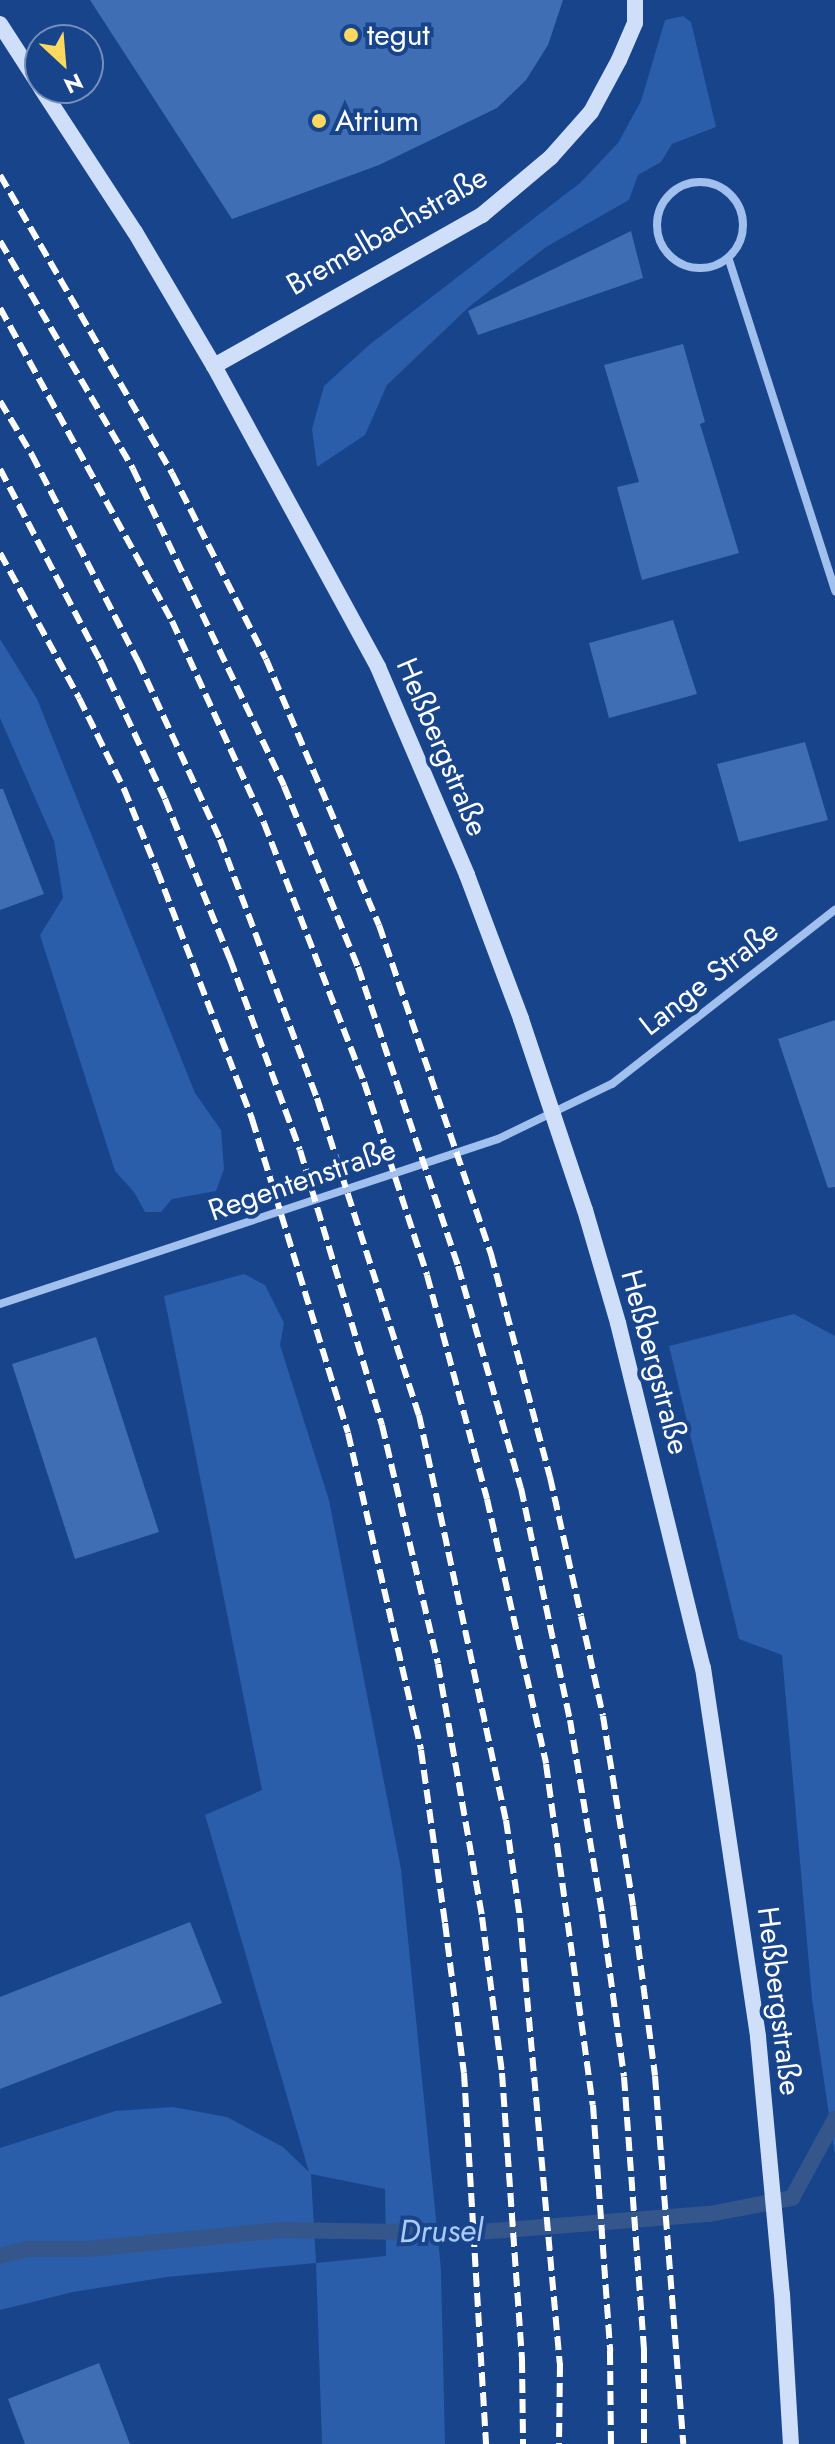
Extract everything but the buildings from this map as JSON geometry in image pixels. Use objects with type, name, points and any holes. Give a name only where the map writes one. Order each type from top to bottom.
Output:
[{"type":"main road","name":"Bremelbachstraße","points":[[214,366],[482,215],[551,157],[591,112],[612,73],[635,23],[635,0]]},
{"type":"main road","name":"Heßbergstraße","points":[[0,24],[24,61]]},
{"type":"main road","name":"Heßbergstraße","points":[[52,104],[135,232],[214,366],[378,667],[467,875],[521,1019],[585,1210],[618,1323],[703,1668],[758,2037],[782,2294],[791,2444]]},
{"type":"street","points":[[702,181],[728,191],[743,212],[743,238],[729,260],[702,270],[675,263],[657,240],[658,212],[674,189],[702,181]]},
{"type":"street","points":[[729,260],[835,591]]},
{"type":"street","name":"Lange Straße","points":[[612,1084],[835,910]]},
{"type":"street","name":"Regentenstraße","points":[[0,1304],[498,1139],[612,1084]]},
{"type":"shaded area","points":[[683,16],[691,22],[716,127],[672,144],[661,162],[638,175],[629,200],[546,247],[470,306],[387,385],[365,435],[317,467],[312,429],[324,386],[369,345],[580,183],[618,143],[641,101],[665,20]]},
{"type":"shaded area","points":[[0,639],[37,699],[195,1093],[221,1130],[224,1169],[216,1191],[172,1199],[161,1212],[145,1212],[134,1192],[115,1171],[40,935],[63,898],[54,841],[0,718]]},
{"type":"shaded area","points":[[244,1274],[265,1285],[284,1323],[280,1345],[329,1500],[401,1869],[441,2269],[445,2444],[322,2444],[316,2263],[167,2277],[73,2292],[0,2310],[0,2148],[115,2111],[173,2107],[227,2117],[283,2147],[309,2172],[205,1815],[262,1790],[164,1296]],"holes":[[[311,2174],[385,2189],[386,2256],[316,2263]]]},
{"type":"shaded area","points":[[794,1314],[835,1336],[835,2156],[812,1999],[782,1655],[739,1639],[669,1346]]},
{"type":"waterway","name":"Drusel","points":[[0,2256],[27,2249],[87,2249],[281,2230],[466,2233],[710,2214],[792,2198],[835,2119]]},
{"type":"railway","points":[[0,175],[172,473],[266,659],[379,925],[491,1254],[550,1477],[603,1716],[633,1906],[655,2076],[683,2444]]},
{"type":"railway","points":[[0,241],[133,469],[284,786],[358,967],[458,1266],[521,1488],[570,1720],[602,1914],[624,2077],[644,2349],[644,2444]]},
{"type":"railway","points":[[0,308],[172,621],[264,823],[364,1082],[427,1275],[487,1499],[546,1764],[593,2105],[610,2351],[611,2444]]},
{"type":"railway","points":[[0,401],[32,455],[138,661],[220,839],[317,1098],[419,1415],[506,1820],[520,1918],[560,2363],[559,2444]]},
{"type":"railway","points":[[0,469],[100,660],[165,799],[230,959],[300,1150],[382,1425],[438,1664],[482,1917],[502,2073],[522,2359],[523,2444]]},
{"type":"railway","points":[[0,553],[79,698],[124,789],[157,870],[252,1119],[348,1433],[421,1750],[445,1923],[464,2073],[486,2444]]},
{"type":"place","name":"tegut","points":[[351,35]]},
{"type":"place","name":"Atrium","points":[[319,121]]}]
